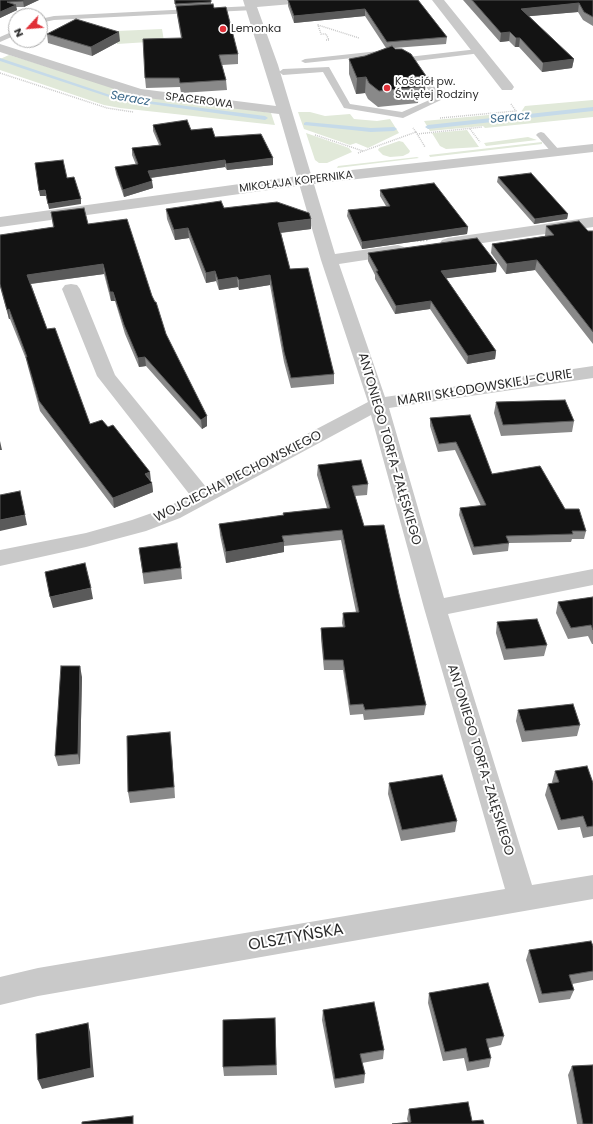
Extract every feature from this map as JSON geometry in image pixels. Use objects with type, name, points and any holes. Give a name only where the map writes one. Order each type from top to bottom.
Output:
[{"type":"street","points":[[250,4],[292,0]]},
{"type":"street","points":[[438,0],[478,51],[507,93]]},
{"type":"street","name":"ANTONIEGO TORFA-ZAŁĘSKIEGO","points":[[250,4],[284,65],[285,111],[329,260],[378,404],[435,608],[522,900]]},
{"type":"street","name":"SPACEROWA","points":[[0,48],[139,94],[285,111]]},
{"type":"street","name":"MIKOŁAJA KOPERNIKA","points":[[0,222],[305,180],[593,148]]},
{"type":"street","points":[[329,260],[593,222]]},
{"type":"street","points":[[71,289],[106,376],[203,498]]},
{"type":"street","name":"MARII SKŁODOWSKIEJ-CURIE","points":[[378,404],[593,372]]},
{"type":"street","name":"WOJCIECHA PIECHOWSKIEGO","points":[[0,558],[86,540],[138,526],[173,513],[378,404]]},
{"type":"street","points":[[435,608],[593,577]]},
{"type":"street","name":"OLSZTYŃSKA","points":[[0,991],[38,982],[593,887]]},
{"type":"lane","points":[[48,19],[250,4]]},
{"type":"lane","points":[[284,65],[330,69],[347,106],[404,115],[439,99],[407,60],[478,51]]},
{"type":"lane","points":[[284,65],[392,52],[394,56]]},
{"type":"lane","points":[[541,135],[556,152]]},
{"type":"path","points":[[330,59],[323,40],[328,40],[326,34],[321,34],[318,25],[361,38]]},
{"type":"path","points":[[439,118],[516,110],[507,93]]},
{"type":"path","points":[[417,134],[482,127]]},
{"type":"path","points":[[470,128],[483,148]]},
{"type":"path","points":[[308,133],[370,153]]},
{"type":"green space","points":[[162,29],[164,41],[117,44],[117,31]]},
{"type":"green space","points":[[0,52],[121,90],[271,113],[275,125],[104,105],[0,70],[0,59],[9,55]]},
{"type":"green space","points":[[593,100],[593,117],[485,128],[483,126],[430,131],[424,121],[521,112],[525,106]]},
{"type":"green space","points":[[298,112],[310,112],[325,116],[350,114],[354,119],[377,121],[390,119],[399,133],[368,148],[356,143],[350,145],[304,129]]},
{"type":"green space","points":[[467,130],[479,147],[446,149],[440,146],[432,133]]},
{"type":"green space","points":[[306,133],[349,148],[352,152],[327,163],[319,163],[315,160]]},
{"type":"green space","points":[[528,137],[537,140],[486,146],[484,143]]},
{"type":"green space","points":[[399,141],[403,142],[410,151],[409,153],[403,156],[390,157],[383,155],[378,150],[379,148]]},
{"type":"green space","points":[[542,142],[542,144],[430,157],[429,155]]},
{"type":"green space","points":[[419,158],[337,168],[338,166]]},
{"type":"building","points":[[0,0],[26,0],[7,2],[16,5],[0,12]]},
{"type":"building","points":[[175,0],[211,0],[211,2],[175,4]]},
{"type":"building","points":[[288,0],[418,0],[447,37],[387,42],[365,9],[294,16]]},
{"type":"building","points":[[472,0],[593,0],[593,17],[584,12],[579,3],[521,9],[574,59],[543,63],[520,38],[516,38],[510,32],[501,33]]},
{"type":"building","points":[[213,4],[214,8],[226,7],[238,54],[219,55],[226,80],[180,83],[179,78],[145,78],[143,39],[182,38],[176,6]]},
{"type":"building","points":[[76,19],[119,32],[91,47],[48,33]]},
{"type":"building","points":[[392,46],[395,49],[402,49],[411,54],[426,76],[413,77],[419,87],[379,91],[369,83],[366,77],[357,78],[349,59],[365,56]]},
{"type":"building","points":[[187,120],[191,130],[212,128],[215,137],[261,134],[273,158],[226,164],[225,160],[148,171],[152,181],[123,190],[115,167],[138,164],[132,148],[161,145],[153,125]]},
{"type":"building","points":[[63,160],[67,178],[74,177],[81,199],[48,204],[45,190],[39,191],[35,163]]},
{"type":"building","points":[[531,173],[568,214],[535,219],[498,177]]},
{"type":"building","points":[[434,183],[468,227],[362,242],[348,210],[390,206],[380,190]]},
{"type":"building","points":[[221,201],[224,208],[277,202],[309,213],[311,219],[278,223],[290,269],[308,268],[334,374],[291,378],[284,352],[270,275],[239,280],[237,277],[218,280],[215,271],[206,273],[188,228],[174,230],[166,209]]},
{"type":"building","points":[[84,208],[88,224],[127,219],[166,334],[207,416],[201,420],[145,357],[138,358],[124,325],[113,292],[110,292],[103,264],[27,275],[47,329],[55,328],[90,424],[102,420],[108,427],[113,425],[150,472],[145,474],[152,483],[113,498],[39,401],[27,357],[9,309],[7,310],[0,284],[0,235],[54,227],[51,212]]},
{"type":"building","points":[[579,221],[588,231],[593,231],[593,332],[537,260],[507,264],[492,244],[554,235],[546,226]]},
{"type":"building","points":[[477,238],[497,264],[441,271],[496,351],[468,356],[431,301],[396,306],[376,271],[378,271],[368,253]]},
{"type":"building","points":[[565,400],[574,421],[503,425],[496,402]]},
{"type":"building","points":[[470,415],[492,474],[540,466],[565,509],[579,509],[586,531],[572,531],[573,534],[506,536],[509,543],[474,547],[460,508],[486,505],[456,442],[439,444],[430,418]]},
{"type":"building","points":[[361,460],[368,484],[352,486],[364,526],[384,525],[426,705],[365,710],[363,704],[350,705],[343,660],[324,660],[321,628],[345,627],[343,613],[359,612],[342,530],[282,536],[284,542],[226,552],[219,524],[284,515],[283,513],[330,508],[318,465]]},
{"type":"building","points":[[20,491],[25,515],[0,520],[0,495]]},
{"type":"building","points":[[177,543],[181,568],[143,573],[139,548]]},
{"type":"building","points":[[85,563],[91,588],[50,597],[45,572]]},
{"type":"building","points":[[593,597],[593,630],[591,625],[571,628],[558,602]]},
{"type":"building","points":[[537,619],[547,645],[506,649],[497,622]]},
{"type":"building","points":[[61,666],[80,666],[78,754],[55,756]]},
{"type":"building","points":[[573,704],[580,725],[525,731],[518,710]]},
{"type":"building","points":[[170,732],[174,787],[128,792],[127,736]]},
{"type":"building","points":[[587,766],[593,783],[593,826],[587,827],[583,816],[561,820],[548,784],[559,782],[555,771]]},
{"type":"building","points":[[442,775],[457,821],[402,830],[389,783]]},
{"type":"building","points":[[591,941],[593,946],[593,971],[569,975],[574,990],[542,994],[529,950]]},
{"type":"building","points":[[488,983],[504,1036],[486,1039],[491,1058],[469,1062],[466,1048],[445,1052],[429,993]]},
{"type":"building","points":[[374,1002],[384,1050],[360,1054],[365,1074],[335,1079],[323,1010]]},
{"type":"building","points":[[275,1018],[276,1065],[223,1067],[223,1020]]},
{"type":"building","points":[[88,1023],[91,1068],[38,1080],[36,1034]]},
{"type":"building","points":[[593,1065],[593,1124],[583,1124],[572,1066]]},
{"type":"building","points":[[468,1102],[472,1121],[483,1120],[484,1124],[392,1124],[411,1122],[409,1109]]},
{"type":"building","points":[[133,1116],[133,1124],[82,1124],[82,1122]]},
{"type":"waterway","name":"Seracz","points":[[0,59],[115,98],[265,118]]},
{"type":"waterway","name":"Seracz","points":[[428,127],[593,109]]},
{"type":"waterway","name":"Seracz","points":[[306,124],[371,130],[394,129]]},
{"type":"place","name":"Lemonka","points":[[223,29]]},
{"type":"place","name":"Kościół pw. Świętej Rodziny","points":[[387,88]]}]
